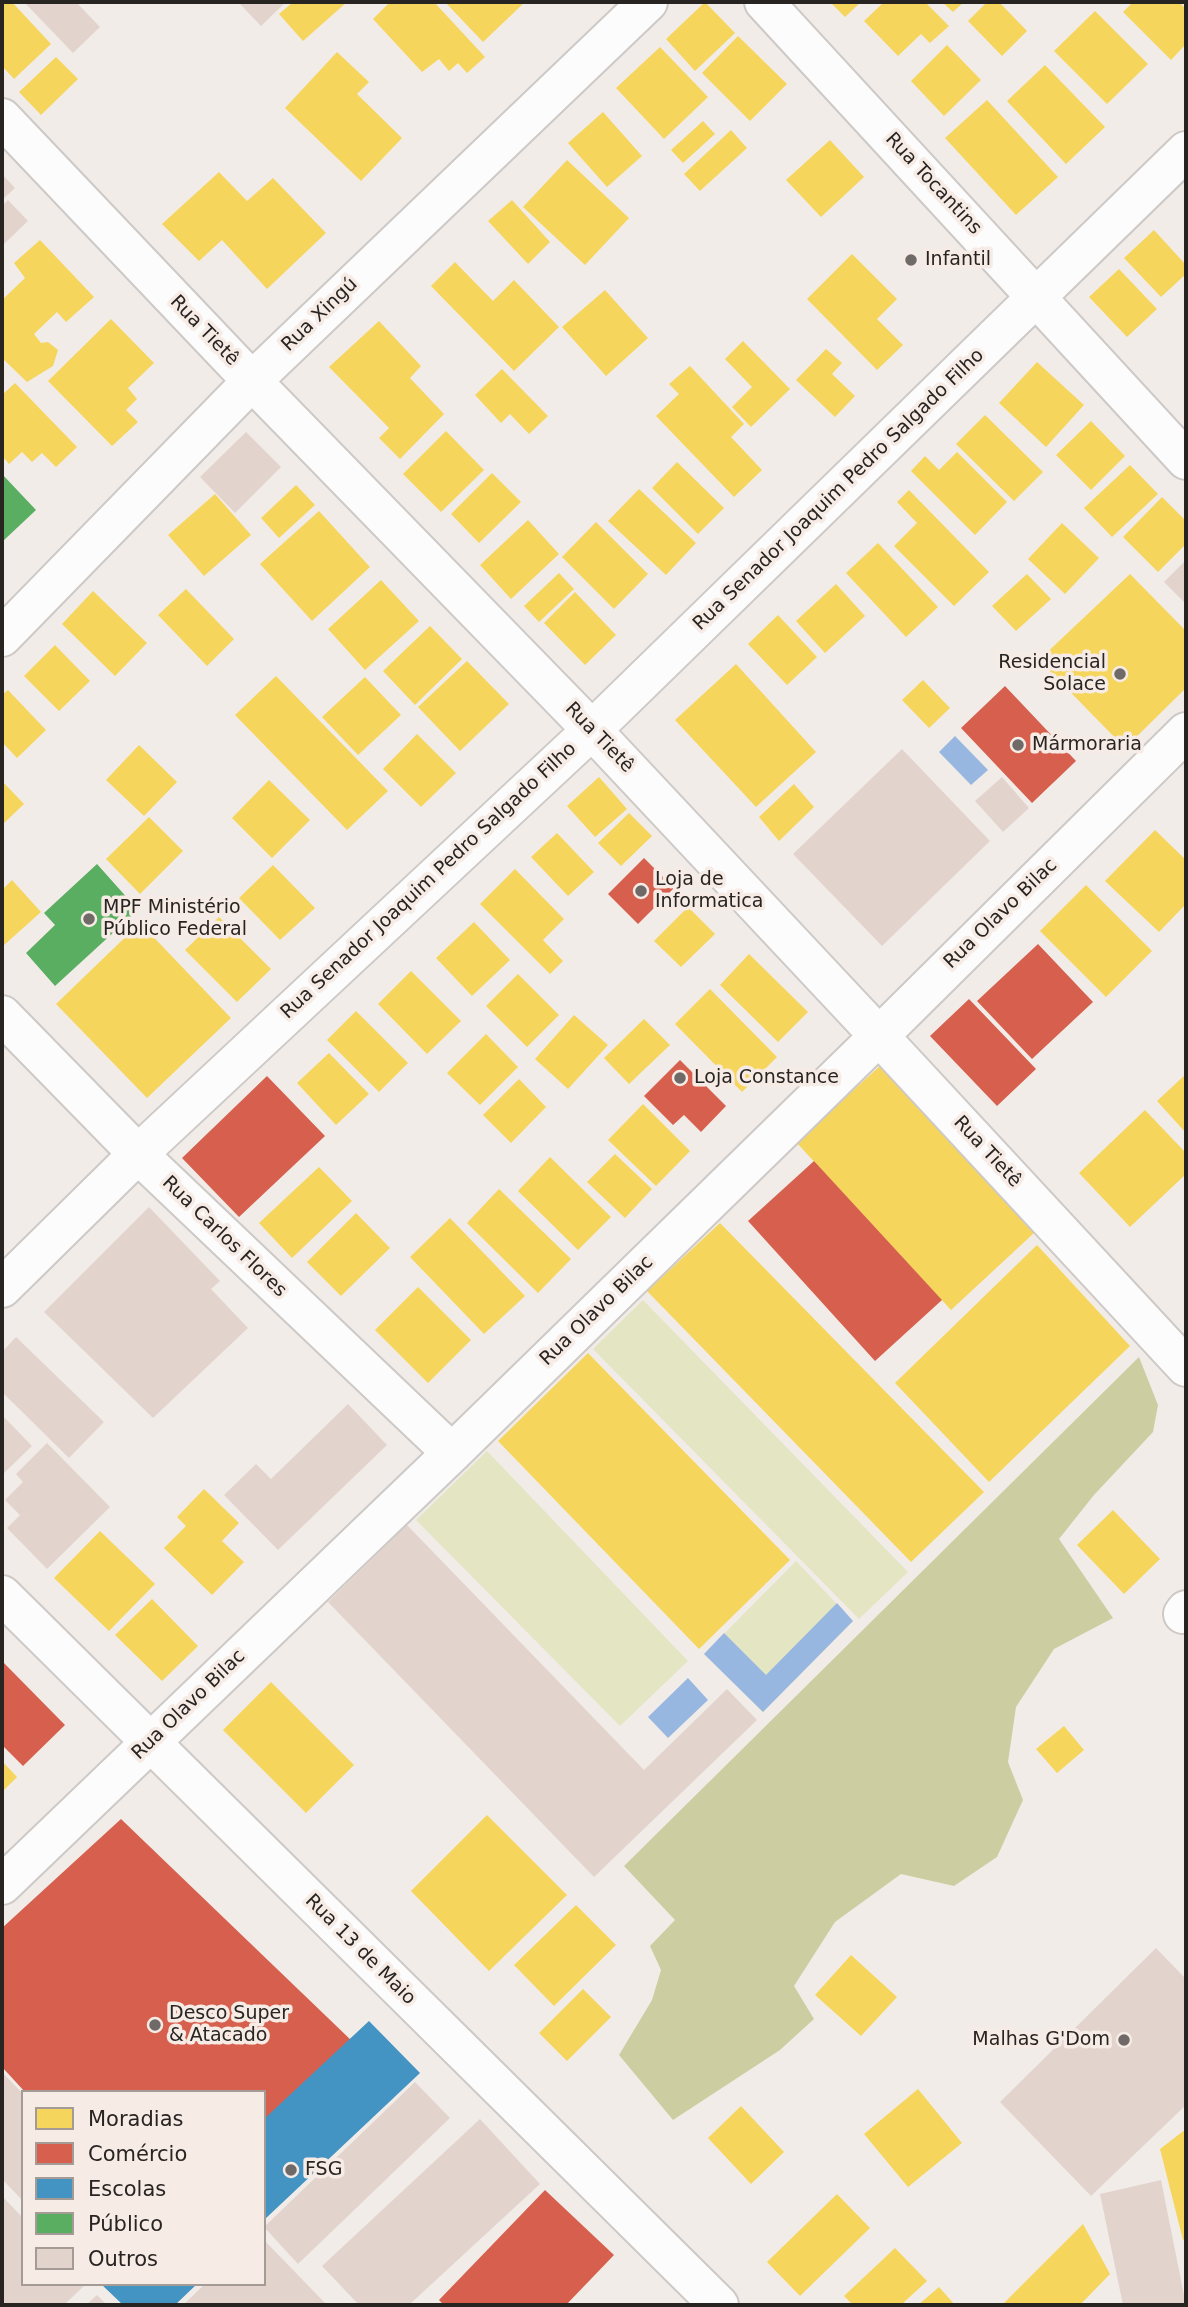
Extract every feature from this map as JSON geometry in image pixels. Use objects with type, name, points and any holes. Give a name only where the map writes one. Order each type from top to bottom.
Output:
[{"type":"street","name":"Rua Xingú","points":[[2,637],[251,381],[648,2]]},
{"type":"street","name":"Rua Tocantins","points":[[764,2],[1186,460]]},
{"type":"street","name":"Rua Tietê","points":[[2,118],[251,381],[592,730],[1186,1367]]},
{"type":"street","name":"Rua Senador Joaquim Pedro Salgado Filho","points":[[2,1288],[138,1154],[592,730],[1186,151]]},
{"type":"street","name":"Rua Olavo Bilac","points":[[2,1885],[452,1453],[1186,732]]},
{"type":"street","name":"Rua Carlos Flores","points":[[2,1015],[138,1154],[452,1453]]},
{"type":"street","name":"Rua 13 de Maio","points":[[2,1595],[719,2305]]},
{"type":"green space","points":[[643,1300],[908,1572],[859,1619],[593,1349]]},
{"type":"green space","points":[[1139,1357],[1158,1405],[1153,1432],[1094,1495],[1059,1539],[1113,1618],[1054,1649],[1016,1707],[1008,1762],[1023,1800],[997,1857],[954,1886],[901,1874],[835,1922],[794,1986],[814,2019],[780,2050],[673,2120],[619,2055],[652,2000],[661,1970],[650,1946],[675,1920],[624,1866]]},
{"type":"green space","points":[[487,1451],[688,1661],[620,1726],[416,1520]]},
{"type":"green space","points":[[796,1561],[853,1621],[763,1712],[704,1654]]},
{"type":"water","points":[[955,736],[988,770],[971,785],[939,752]]},
{"type":"water","points":[[837,1603],[853,1621],[763,1712],[704,1654],[724,1633],[766,1675]]},
{"type":"water","points":[[688,1678],[708,1700],[668,1738],[648,1717]]},
{"type":"building: Moradias","points":[[2,2],[12,2],[51,44],[14,79],[2,66]]},
{"type":"building: Moradias","points":[[293,2],[347,2],[303,41],[279,14]]},
{"type":"building: Moradias","points":[[390,2],[434,2],[485,57],[467,73],[458,63],[449,71],[439,59],[422,72],[373,19]]},
{"type":"building: Moradias","points":[[445,2],[525,2],[483,42]]},
{"type":"building: Moradias","points":[[705,2],[735,33],[695,71],[666,39]]},
{"type":"building: Moradias","points":[[830,2],[861,2],[845,17]]},
{"type":"building: Moradias","points":[[884,2],[925,2],[949,26],[930,43],[921,34],[898,56],[864,21]]},
{"type":"building: Moradias","points":[[942,2],[964,2],[953,12]]},
{"type":"building: Moradias","points":[[987,2],[999,2],[1027,31],[1002,56],[968,21]]},
{"type":"building: Moradias","points":[[1133,2],[1179,2],[1186,9],[1186,44],[1171,60],[1123,12]]},
{"type":"building: Moradias","points":[[1095,11],[1148,64],[1107,104],[1054,51]]},
{"type":"building: Moradias","points":[[738,36],[787,84],[750,121],[702,73]]},
{"type":"building: Moradias","points":[[947,45],[981,80],[944,116],[911,81]]},
{"type":"building: Moradias","points":[[660,47],[708,97],[664,139],[616,88]]},
{"type":"building: Moradias","points":[[337,52],[369,82],[357,94],[402,138],[361,181],[285,108]]},
{"type":"building: Moradias","points":[[56,57],[78,79],[41,115],[19,92]]},
{"type":"building: Moradias","points":[[1045,65],[1105,127],[1066,164],[1007,101]]},
{"type":"building: Moradias","points":[[987,100],[1058,177],[1016,215],[945,138]]},
{"type":"building: Moradias","points":[[603,112],[642,156],[607,187],[568,143]]},
{"type":"building: Moradias","points":[[703,121],[715,134],[683,163],[671,150]]},
{"type":"building: Moradias","points":[[731,130],[747,148],[700,191],[684,174]]},
{"type":"building: Moradias","points":[[830,140],[864,177],[821,217],[786,180]]},
{"type":"building: Moradias","points":[[567,160],[629,218],[585,265],[523,207]]},
{"type":"building: Moradias","points":[[219,172],[247,201],[273,178],[326,233],[267,289],[222,240],[199,261],[162,224]]},
{"type":"building: Moradias","points":[[512,200],[550,242],[528,264],[488,221]]},
{"type":"building: Moradias","points":[[1154,230],[1186,265],[1186,274],[1161,297],[1124,258]]},
{"type":"building: Moradias","points":[[40,240],[94,297],[66,322],[57,312],[34,334],[41,343],[48,342],[58,350],[53,366],[27,382],[2,358],[2,300],[25,278],[14,263]]},
{"type":"building: Moradias","points":[[852,254],[897,299],[877,319],[903,345],[877,370],[807,299]]},
{"type":"building: Moradias","points":[[455,262],[493,301],[514,280],[559,327],[514,371],[431,286]]},
{"type":"building: Moradias","points":[[1119,269],[1157,309],[1127,337],[1089,297]]},
{"type":"building: Moradias","points":[[605,290],[648,338],[606,376],[562,327]]},
{"type":"building: Moradias","points":[[111,319],[154,363],[128,388],[137,399],[126,410],[138,422],[112,446],[48,381]]},
{"type":"building: Moradias","points":[[379,321],[421,366],[410,378],[444,414],[400,459],[379,438],[389,428],[329,367]]},
{"type":"building: Moradias","points":[[743,341],[790,389],[751,427],[732,407],[752,387],[725,359]]},
{"type":"building: Moradias","points":[[826,349],[842,363],[832,374],[855,396],[835,417],[796,380]]},
{"type":"building: Moradias","points":[[1037,362],[1084,405],[1046,447],[999,403]]},
{"type":"building: Moradias","points":[[690,366],[744,424],[731,437],[762,470],[734,497],[656,416],[679,394],[669,384]]},
{"type":"building: Moradias","points":[[502,369],[548,416],[529,434],[510,414],[501,423],[475,395]]},
{"type":"building: Moradias","points":[[15,383],[77,447],[56,467],[42,453],[32,462],[22,452],[9,464],[2,456],[2,395]]},
{"type":"building: Moradias","points":[[985,415],[1043,472],[1014,501],[956,444]]},
{"type":"building: Moradias","points":[[1091,421],[1125,456],[1091,490],[1056,455]]},
{"type":"building: Moradias","points":[[446,431],[484,470],[441,512],[403,474]]},
{"type":"building: Moradias","points":[[957,452],[1007,502],[975,535],[911,471],[925,456],[939,470]]},
{"type":"building: Moradias","points":[[677,462],[724,508],[698,534],[652,488]]},
{"type":"building: Moradias","points":[[1130,465],[1158,494],[1112,537],[1084,508]]},
{"type":"building: Moradias","points":[[492,473],[521,502],[479,543],[451,514]]},
{"type":"building: Moradias","points":[[296,485],[315,505],[279,538],[261,518]]},
{"type":"building: Moradias","points":[[639,489],[696,543],[666,575],[608,521]]},
{"type":"building: Moradias","points":[[909,490],[989,572],[954,606],[894,546],[917,523],[897,502]]},
{"type":"building: Moradias","points":[[215,494],[251,535],[204,576],[168,535]]},
{"type":"building: Moradias","points":[[1162,497],[1186,521],[1186,544],[1158,572],[1123,537]]},
{"type":"building: Moradias","points":[[319,511],[370,567],[312,621],[260,564]]},
{"type":"building: Moradias","points":[[528,520],[559,554],[511,599],[480,565]]},
{"type":"building: Moradias","points":[[596,522],[648,574],[614,609],[562,557]]},
{"type":"building: Moradias","points":[[1062,523],[1099,558],[1065,594],[1028,559]]},
{"type":"building: Moradias","points":[[878,543],[938,607],[906,637],[846,573]]},
{"type":"building: Moradias","points":[[559,573],[574,589],[539,622],[524,606]]},
{"type":"building: Moradias","points":[[1027,574],[1051,599],[1016,631],[992,606]]},
{"type":"building: Moradias","name":"Residencial Solace","points":[[1130,574],[1186,631],[1186,688],[1125,748],[1039,660]]},
{"type":"building: Moradias","points":[[381,580],[419,621],[365,670],[328,629]]},
{"type":"building: Moradias","points":[[836,584],[865,616],[825,653],[796,621]]},
{"type":"building: Moradias","points":[[186,589],[234,639],[207,666],[158,615]]},
{"type":"building: Moradias","points":[[93,591],[147,643],[115,676],[62,624]]},
{"type":"building: Moradias","points":[[575,592],[616,635],[585,665],[544,623]]},
{"type":"building: Moradias","points":[[778,615],[817,657],[787,685],[748,644]]},
{"type":"building: Moradias","points":[[430,626],[462,659],[415,705],[383,671]]},
{"type":"building: Moradias","points":[[55,645],[90,681],[59,711],[24,676]]},
{"type":"building: Moradias","points":[[467,661],[509,704],[460,751],[418,707]]},
{"type":"building: Moradias","points":[[736,664],[816,752],[756,807],[675,720]]},
{"type":"building: Moradias","points":[[276,676],[388,791],[347,830],[235,715]]},
{"type":"building: Moradias","points":[[365,677],[401,715],[358,755],[322,717]]},
{"type":"building: Moradias","points":[[923,680],[950,708],[929,728],[902,700]]},
{"type":"building: Moradias","points":[[8,690],[46,730],[17,758],[2,742],[2,695]]},
{"type":"building: Moradias","points":[[417,734],[456,773],[421,807],[383,769]]},
{"type":"building: Moradias","points":[[139,745],[177,782],[144,816],[106,780]]},
{"type":"building: Moradias","points":[[599,777],[627,809],[595,837],[567,806]]},
{"type":"building: Moradias","points":[[269,780],[310,820],[272,858],[232,818]]},
{"type":"building: Moradias","points":[[2,781],[24,804],[2,825]]},
{"type":"building: Moradias","points":[[794,784],[814,807],[779,841],[759,817]]},
{"type":"building: Moradias","points":[[629,813],[652,836],[621,866],[598,843]]},
{"type":"building: Moradias","points":[[149,817],[183,851],[140,894],[106,859]]},
{"type":"building: Moradias","points":[[1155,830],[1186,860],[1186,904],[1159,932],[1105,881]]},
{"type":"building: Moradias","points":[[557,833],[594,872],[568,896],[531,857]]},
{"type":"building: Moradias","points":[[273,865],[315,908],[280,940],[239,898]]},
{"type":"building: Moradias","points":[[515,869],[564,919],[543,940],[563,961],[550,974],[480,904]]},
{"type":"building: Moradias","points":[[12,880],[41,912],[3,946],[2,890]]},
{"type":"building: Moradias","points":[[1086,885],[1152,951],[1106,997],[1040,931]]},
{"type":"building: Moradias","points":[[688,907],[715,934],[681,967],[654,941]]},
{"type":"building: Moradias","points":[[219,917],[271,969],[237,1002],[185,950]]},
{"type":"building: Moradias","points":[[474,922],[510,960],[472,996],[436,958]]},
{"type":"building: Moradias","points":[[140,923],[231,1018],[147,1098],[56,1004]]},
{"type":"building: Moradias","points":[[749,954],[808,1012],[778,1042],[720,985]]},
{"type":"building: Moradias","points":[[411,971],[461,1021],[427,1054],[378,1004]]},
{"type":"building: Moradias","points":[[518,974],[559,1015],[527,1047],[486,1006]]},
{"type":"building: Moradias","points":[[710,989],[777,1057],[742,1092],[675,1024]]},
{"type":"building: Moradias","points":[[356,1011],[408,1063],[379,1092],[327,1040]]},
{"type":"building: Moradias","points":[[574,1015],[608,1045],[568,1089],[535,1059]]},
{"type":"building: Moradias","points":[[644,1019],[670,1045],[629,1084],[604,1058]]},
{"type":"building: Moradias","points":[[486,1034],[518,1067],[480,1105],[447,1073]]},
{"type":"building: Moradias","points":[[329,1053],[369,1094],[336,1125],[297,1083]]},
{"type":"building: Moradias","points":[[881,1065],[1034,1233],[951,1310],[796,1142]]},
{"type":"building: Moradias","points":[[1186,1074],[1186,1133],[1157,1101]]},
{"type":"building: Moradias","points":[[519,1079],[546,1107],[511,1143],[483,1115]]},
{"type":"building: Moradias","points":[[643,1104],[690,1151],[656,1186],[608,1140]]},
{"type":"building: Moradias","points":[[1145,1110],[1186,1153],[1186,1174],[1130,1227],[1079,1173]]},
{"type":"building: Moradias","points":[[615,1154],[652,1189],[625,1218],[587,1182]]},
{"type":"building: Moradias","points":[[550,1157],[611,1217],[578,1250],[518,1191]]},
{"type":"building: Moradias","points":[[319,1167],[352,1201],[292,1258],[259,1223]]},
{"type":"building: Moradias","points":[[499,1189],[571,1259],[538,1293],[467,1223]]},
{"type":"building: Moradias","points":[[356,1213],[390,1248],[341,1296],[307,1262]]},
{"type":"building: Moradias","points":[[450,1218],[525,1296],[484,1334],[410,1257]]},
{"type":"building: Moradias","points":[[720,1223],[984,1492],[911,1562],[647,1291]]},
{"type":"building: Moradias","points":[[1037,1245],[1130,1346],[989,1482],[895,1383]]},
{"type":"building: Moradias","points":[[418,1287],[471,1340],[428,1383],[375,1330]]},
{"type":"building: Moradias","points":[[588,1353],[790,1560],[699,1649],[498,1441]]},
{"type":"building: Moradias","points":[[204,1489],[239,1523],[222,1541],[244,1562],[212,1595],[164,1548],[186,1526],[177,1517]]},
{"type":"building: Moradias","points":[[1113,1510],[1160,1559],[1124,1594],[1077,1545]]},
{"type":"building: Moradias","points":[[100,1531],[155,1584],[109,1631],[54,1578]]},
{"type":"building: Moradias","points":[[152,1599],[198,1646],[162,1681],[115,1635]]},
{"type":"building: Moradias","points":[[271,1682],[354,1765],[306,1813],[223,1730]]},
{"type":"building: Moradias","points":[[1064,1726],[1084,1750],[1057,1773],[1036,1749]]},
{"type":"building: Moradias","points":[[2,1761],[17,1777],[2,1792]]},
{"type":"building: Moradias","points":[[487,1815],[567,1895],[489,1971],[411,1891]]},
{"type":"building: Moradias","points":[[576,1905],[616,1945],[554,2006],[514,1965]]},
{"type":"building: Moradias","points":[[851,1955],[897,1997],[861,2036],[815,1995]]},
{"type":"building: Moradias","points":[[583,1989],[611,2017],[567,2061],[539,2033]]},
{"type":"building: Moradias","points":[[918,2089],[962,2143],[908,2187],[864,2134]]},
{"type":"building: Moradias","points":[[741,2106],[784,2152],[751,2184],[708,2138]]},
{"type":"building: Moradias","points":[[1186,2129],[1186,2239],[1183,2240],[1160,2149]]},
{"type":"building: Moradias","points":[[837,2194],[870,2228],[800,2296],[767,2262]]},
{"type":"building: Moradias","points":[[1083,2224],[1110,2274],[1080,2305],[1002,2305]]},
{"type":"building: Moradias","points":[[895,2248],[927,2281],[901,2305],[853,2305],[844,2296]]},
{"type":"building: Moradias","points":[[939,2287],[955,2305],[918,2305]]},
{"type":"building: Comércio","name":"Mármoraria","points":[[1005,686],[1076,761],[1032,803],[961,728]]},
{"type":"building: Comércio","name":"Loja de Informatica","points":[[644,858],[674,888],[638,924],[608,894]]},
{"type":"building: Comércio","points":[[1038,944],[1093,1002],[1032,1059],[977,1001]]},
{"type":"building: Comércio","points":[[969,999],[1036,1069],[997,1106],[930,1036]]},
{"type":"building: Comércio","name":"Loja Constance","points":[[680,1060],[726,1106],[701,1132],[684,1115],[673,1125],[644,1096]]},
{"type":"building: Comércio","points":[[267,1076],[325,1136],[239,1217],[182,1158]]},
{"type":"building: Comércio","points":[[814,1161],[942,1300],[875,1361],[748,1221]]},
{"type":"building: Comércio","points":[[2,1661],[65,1725],[23,1766],[2,1745]]},
{"type":"building: Comércio","points":[[121,1819],[353,2042],[266,2128],[266,2090],[23,2090],[2,2067],[2,1928]]},
{"type":"building: Comércio","points":[[545,2190],[614,2255],[566,2305],[444,2305],[439,2300]]},
{"type":"building: Escolas","name":"FSG","points":[[369,2021],[420,2073],[266,2218],[266,2117]]},
{"type":"building: Escolas","points":[[103,2286],[195,2286],[175,2305],[123,2305]]},
{"type":"building: Público","points":[[2,474],[36,510],[2,542]]},
{"type":"building: Público","name":"MPF Ministério Público Federal","points":[[97,864],[138,910],[55,986],[26,953],[55,925],[44,913]]},
{"type":"building: Outros","points":[[24,2],[76,2],[100,27],[73,53]]},
{"type":"building: Outros","points":[[238,2],[286,2],[261,26]]},
{"type":"building: Outros","points":[[2,174],[15,188],[2,200]]},
{"type":"building: Outros","points":[[8,200],[28,221],[2,246],[2,206]]},
{"type":"building: Outros","points":[[246,432],[281,467],[235,513],[200,477]]},
{"type":"building: Outros","points":[[1186,560],[1186,604],[1164,582]]},
{"type":"building: Outros","points":[[902,749],[990,841],[882,946],[793,854]]},
{"type":"building: Outros","points":[[1002,777],[1029,808],[1003,832],[975,801]]},
{"type":"building: Outros","points":[[149,1207],[220,1281],[211,1289],[248,1328],[153,1418],[44,1312]]},
{"type":"building: Outros","points":[[16,1337],[104,1422],[69,1458],[2,1392],[2,1352]]},
{"type":"building: Outros","points":[[348,1404],[387,1445],[278,1550],[224,1495],[256,1464],[271,1479]]},
{"type":"building: Outros","points":[[2,1415],[32,1446],[2,1475]]},
{"type":"building: Outros","points":[[47,1443],[110,1507],[47,1569],[7,1528],[20,1515],[5,1500],[23,1482],[16,1474]]},
{"type":"building: Outros","points":[[407,1525],[644,1770],[727,1689],[757,1720],[594,1877],[328,1602]]},
{"type":"building: Outros","name":"Malhas G'Dom","points":[[1156,1948],[1186,1979],[1186,2105],[1091,2196],[1000,2102]]},
{"type":"building: Outros","points":[[2,2072],[21,2092],[21,2199],[2,2179]]},
{"type":"building: Outros","points":[[415,2082],[450,2118],[298,2264],[266,2229],[266,2225]]},
{"type":"building: Outros","points":[[480,2119],[540,2184],[409,2305],[359,2305],[322,2266]]},
{"type":"building: Outros","points":[[1161,2180],[1186,2305],[1123,2305],[1100,2194]]},
{"type":"building: Outros","points":[[2,2196],[21,2216],[21,2286],[84,2286],[64,2305],[2,2305]]},
{"type":"building: Outros","points":[[266,2242],[327,2305],[183,2305],[203,2286],[266,2286]]},
{"type":"building: Outros","points":[[97,2295],[107,2305],[86,2305]]},
{"type":"place","name":"Infantil","points":[[911,260]]},
{"type":"place","name":"Residencial Solace","points":[[1120,674]]},
{"type":"place","name":"Mármoraria","points":[[1018,745]]},
{"type":"place","name":"Loja de Informatica","points":[[641,891]]},
{"type":"place","name":"MPF Ministério Público Federal","points":[[89,919]]},
{"type":"place","name":"Loja Constance","points":[[680,1078]]},
{"type":"place","name":"Desco Super & Atacado","points":[[155,2025]]},
{"type":"place","name":"Malhas G'Dom","points":[[1124,2040]]},
{"type":"place","name":"FSG","points":[[291,2170]]}]
